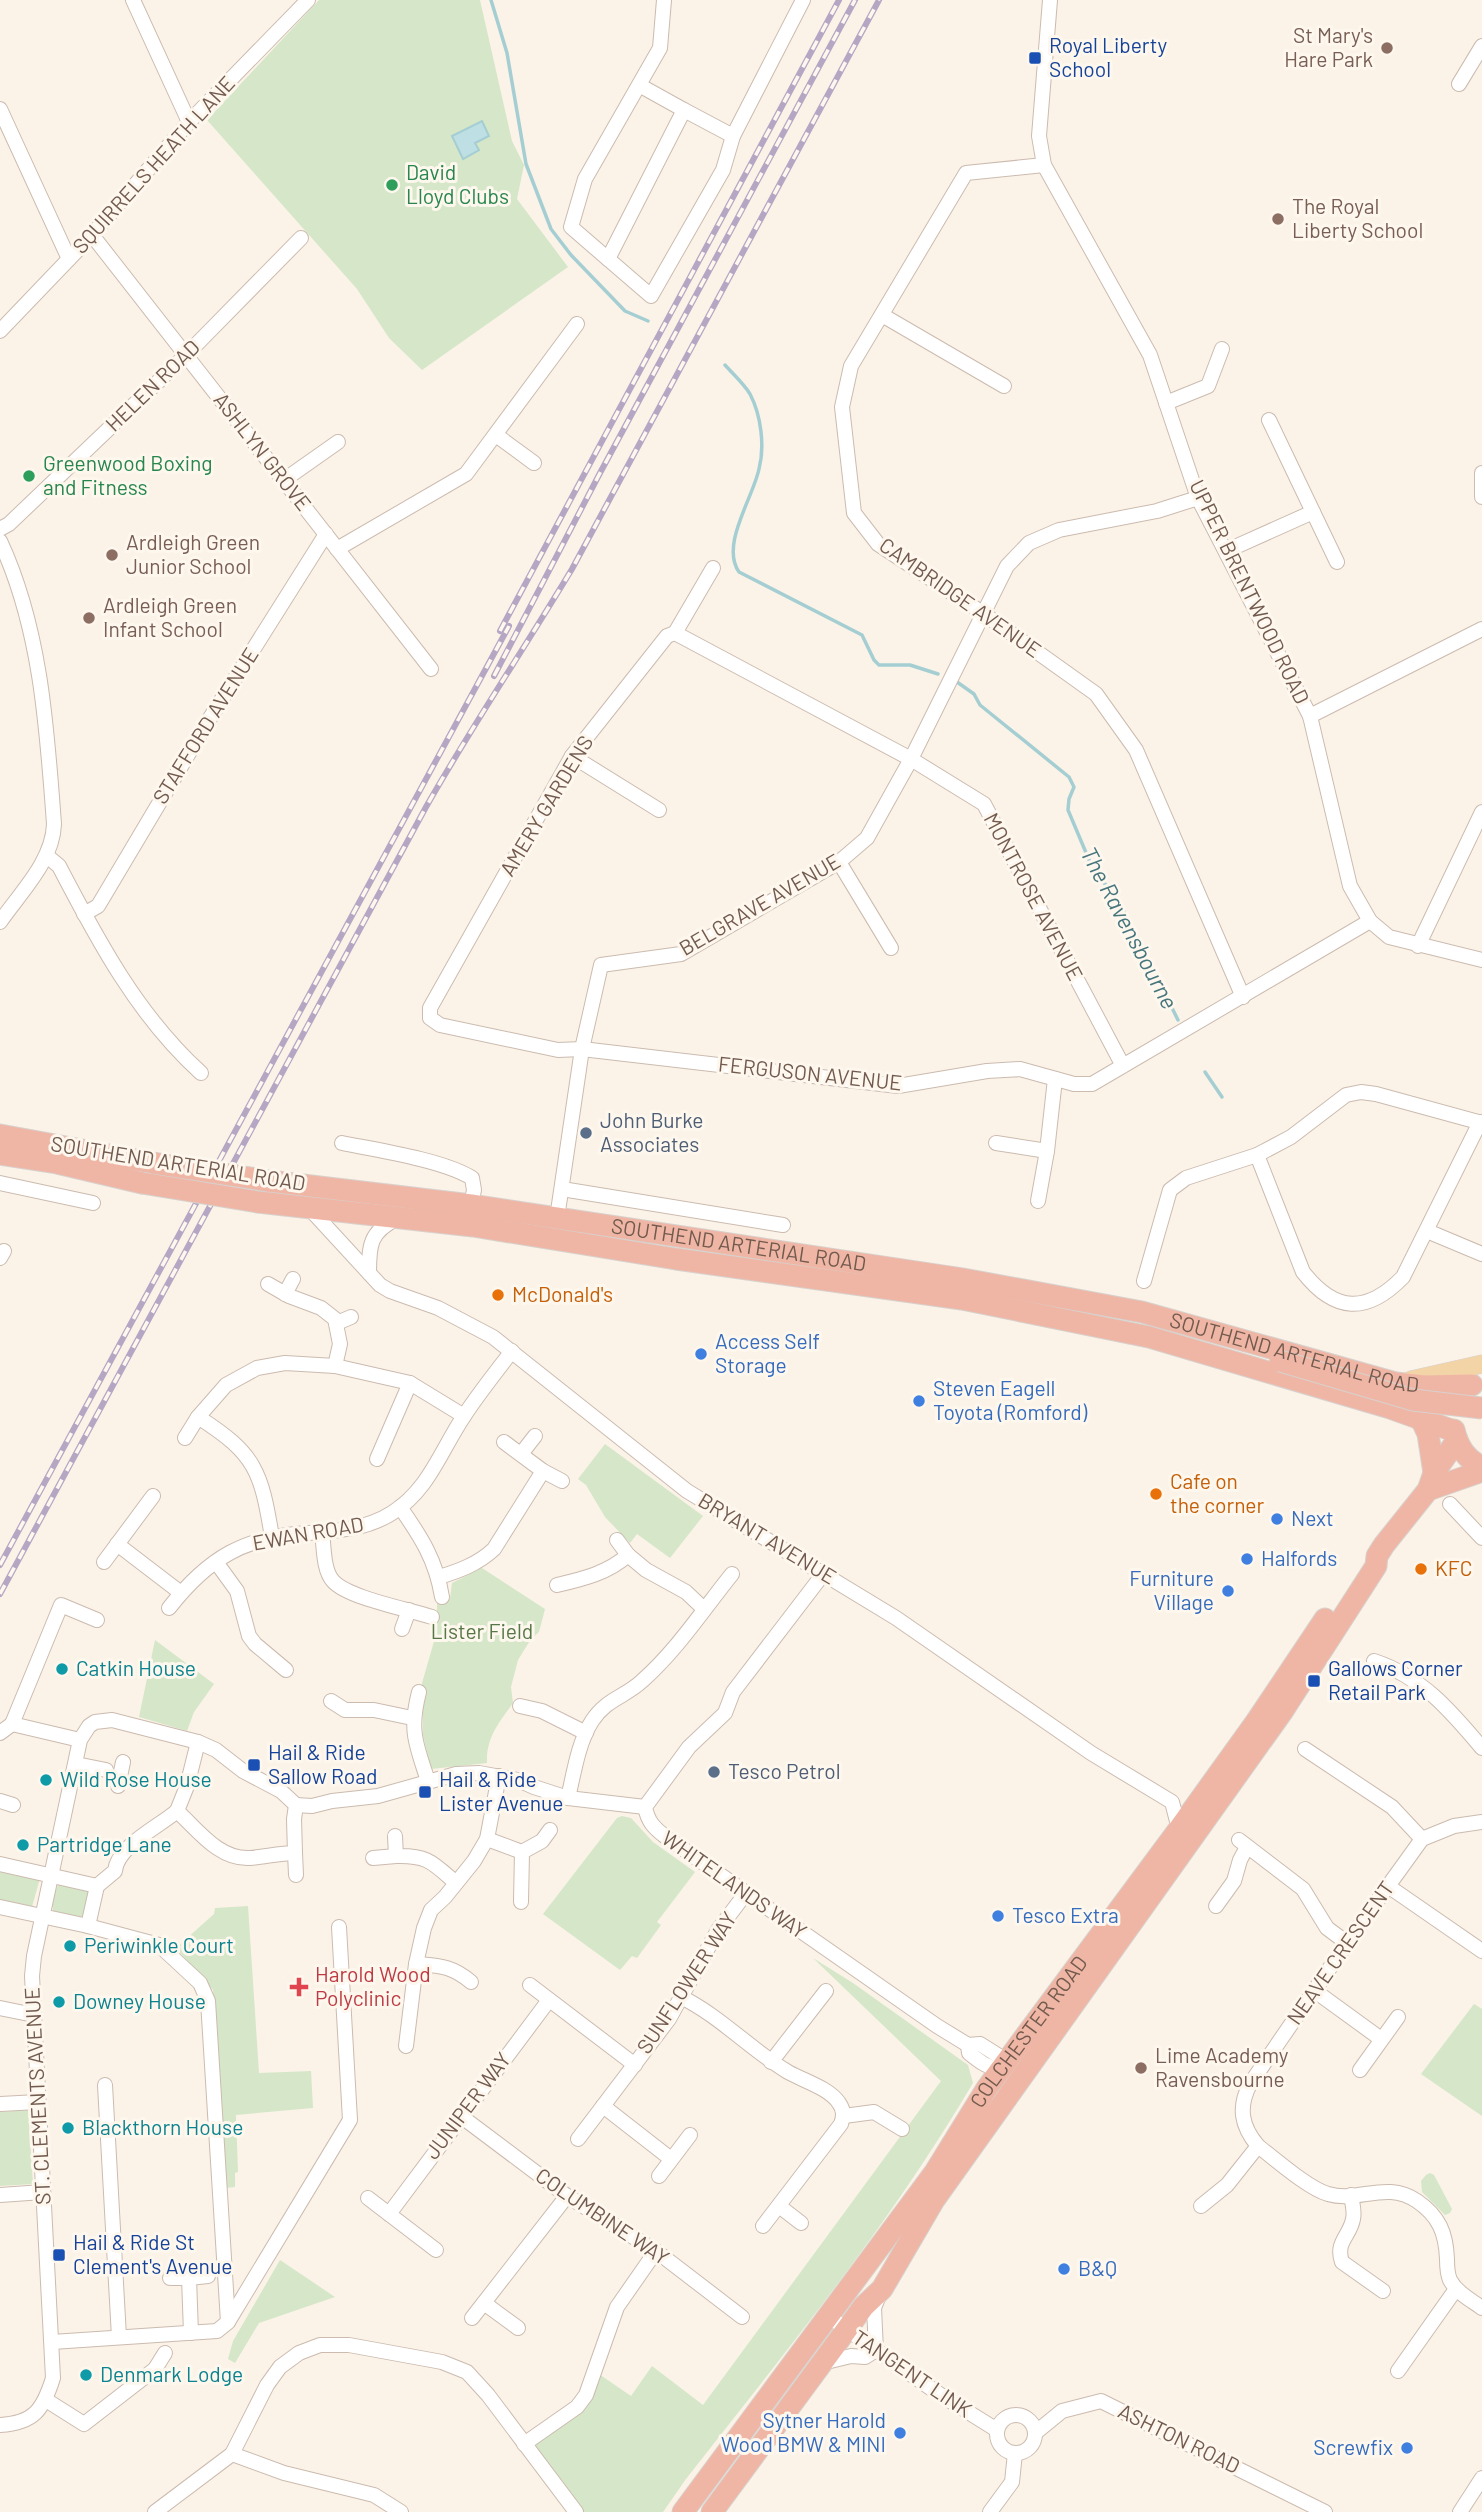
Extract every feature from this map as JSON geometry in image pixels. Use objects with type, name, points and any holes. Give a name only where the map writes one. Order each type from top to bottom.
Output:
[{"type":"highway","name":"SOUTHEND ARTERIAL ROAD","points":[[0,1135],[269,1181],[471,1205],[963,1279],[1142,1312],[1383,1380],[1414,1386],[1479,1377]]},
{"type":"highway","name":"SOUTHEND ARTERIAL ROAD","points":[[0,1154],[57,1163],[142,1183],[258,1202],[473,1226],[676,1259],[962,1299],[1149,1337],[1390,1408],[1455,1435]]},
{"type":"highway","points":[[1142,1312],[1280,1361]]},
{"type":"highway","points":[[1149,1337],[1172,1337],[1280,1361],[1413,1399],[1482,1408]]},
{"type":"highway","points":[[1422,1421],[1429,1434],[1431,1481],[1479,1475],[1455,1435],[1458,1403],[1479,1377]]},
{"type":"highway","name":"COLCHESTER ROAD","points":[[683,2512],[935,2172],[1001,2070],[1256,1722],[1333,1608],[1401,1523],[1431,1481],[1455,1435]]},
{"type":"highway","name":"COLCHESTER ROAD","points":[[712,2512],[864,2306],[882,2289],[934,2200],[1282,1712],[1376,1566],[1377,1556]]},
{"type":"highway","points":[[1001,2070],[1010,2094]]},
{"type":"street","points":[[133,0],[189,122]]},
{"type":"street","name":"SQUIRRELS HEATH LANE","points":[[0,331],[69,260],[189,122],[309,0]]},
{"type":"street","points":[[664,0],[660,48],[585,179],[570,227],[651,296],[723,170],[733,136],[803,0]]},
{"type":"street","name":"UPPER BRENTWOOD ROAD","points":[[1050,0],[1039,136],[1044,165],[1150,355],[1198,498],[1310,716],[1350,886],[1370,921],[1389,937],[1482,960]]},
{"type":"street","points":[[1459,84],[1482,46]]},
{"type":"street","points":[[639,85],[733,136]]},
{"type":"street","points":[[0,109],[69,260]]},
{"type":"street","points":[[608,259],[684,110]]},
{"type":"street","name":"CAMBRIDGE AVENUE","points":[[1044,165],[967,173],[851,366],[842,407],[854,513],[878,544],[984,614],[1096,694],[1136,750],[1243,997]]},
{"type":"street","name":"ASHLYN GROVE","points":[[92,234],[431,669]]},
{"type":"street","name":"HELEN ROAD","points":[[0,529],[9,524],[186,355],[301,239]]},
{"type":"street","points":[[882,315],[1004,386]]},
{"type":"street","points":[[337,549],[466,474],[577,324]]},
{"type":"street","points":[[1166,403],[1208,386],[1222,349]]},
{"type":"street","points":[[1269,420],[1337,562]]},
{"type":"street","points":[[496,435],[534,463]]},
{"type":"street","points":[[284,480],[338,442]]},
{"type":"street","points":[[1482,473],[1482,497]]},
{"type":"street","name":"BELGRAVE AVENUE","points":[[557,1218],[582,1049],[601,965],[681,954],[839,862],[867,838],[911,759],[1007,566],[1029,543],[1059,530],[1157,511],[1198,498]]},
{"type":"street","points":[[1226,551],[1313,512]]},
{"type":"street","name":"STAFFORD AVENUE","points":[[84,914],[98,906],[198,737],[326,534]]},
{"type":"street","points":[[0,541],[21,591],[28,617],[40,682],[54,824],[54,838],[47,856],[0,922]]},
{"type":"street","name":"AMERY GARDENS","points":[[582,1049],[558,1050],[440,1025],[430,1018],[429,1008],[572,756],[667,636],[675,633],[713,568]]},
{"type":"street","points":[[1310,716],[1482,629]]},
{"type":"street","points":[[675,633],[911,759]]},
{"type":"street","points":[[572,756],[659,810]]},
{"type":"street","name":"MONTROSE AVENUE","points":[[911,759],[984,804],[1123,1066]]},
{"type":"street","points":[[1418,946],[1482,812]]},
{"type":"street","points":[[47,856],[59,866],[125,984],[158,1028],[201,1073]]},
{"type":"street","points":[[839,862],[891,948]]},
{"type":"street","name":"FERGUSON AVENUE","points":[[582,1049],[898,1086],[987,1071],[1020,1069],[1074,1084],[1092,1084],[1370,921]]},
{"type":"street","points":[[1038,1201],[1055,1079]]},
{"type":"street","points":[[1144,1281],[1170,1190],[1186,1178],[1257,1155],[1299,1131],[1346,1095],[1361,1092],[1481,1122],[1403,1277],[1389,1292],[1372,1301],[1354,1304],[1331,1300],[1315,1287],[1303,1272],[1257,1155]]},
{"type":"street","points":[[342,1143],[463,1172],[472,1178],[474,1190],[471,1205]]},
{"type":"street","points":[[996,1143],[1047,1151]]},
{"type":"street","points":[[0,1183],[93,1203]]},
{"type":"street","points":[[562,1189],[783,1225]]},
{"type":"street","name":"BRYANT AVENUE","points":[[310,1209],[380,1285],[438,1308],[493,1337],[625,1444],[687,1490],[925,1637],[1091,1753],[1172,1802]]},
{"type":"street","points":[[369,1273],[370,1247],[375,1234],[382,1226],[397,1218]]},
{"type":"street","points":[[1427,1231],[1482,1254]]},
{"type":"street","points":[[285,1294],[293,1279]]},
{"type":"street","points":[[268,1284],[321,1308],[337,1323],[340,1344],[335,1366]]},
{"type":"street","points":[[337,1323],[351,1317]]},
{"type":"street","name":"EWAN ROAD","points":[[169,1608],[197,1576],[230,1551],[272,1537],[354,1529],[391,1514],[424,1484],[464,1416],[512,1350]]},
{"type":"street","points":[[185,1438],[198,1417],[226,1385],[257,1368],[298,1362],[335,1366],[410,1383],[464,1416]]},
{"type":"street","points":[[377,1459],[410,1383]]},
{"type":"street","points":[[198,1417],[234,1442],[251,1463],[258,1475],[272,1537]]},
{"type":"street","points":[[521,1454],[535,1436]]},
{"type":"street","points":[[504,1442],[543,1471],[562,1481]]},
{"type":"street","points":[[439,1577],[460,1571],[484,1559],[494,1549],[543,1471]]},
{"type":"street","points":[[104,1562],[153,1496]]},
{"type":"street","points":[[1450,1504],[1482,1538]]},
{"type":"street","points":[[400,1507],[425,1543],[439,1577],[442,1597]]},
{"type":"street","points":[[322,1532],[327,1570],[333,1581],[353,1594],[432,1617]]},
{"type":"street","points":[[617,1540],[628,1555],[646,1570],[686,1592],[704,1609]]},
{"type":"street","points":[[117,1544],[181,1593]]},
{"type":"street","points":[[557,1585],[604,1571],[628,1555]]},
{"type":"street","points":[[216,1562],[237,1591],[249,1636],[286,1670]]},
{"type":"street","points":[[97,1620],[61,1605],[6,1729],[80,1740],[95,1722],[112,1720],[157,1731],[216,1750],[243,1771],[281,1791],[296,1805],[312,1806],[378,1796],[467,1773],[518,1780],[568,1798],[645,1807],[689,1747],[725,1713],[733,1692],[824,1573]]},
{"type":"street","points":[[568,1798],[586,1733],[601,1709],[612,1699],[640,1683],[664,1659],[732,1574]]},
{"type":"street","points":[[402,1629],[410,1609]]},
{"type":"street","points":[[1374,1661],[1397,1669],[1423,1685],[1440,1700],[1482,1748]]},
{"type":"street","points":[[419,1692],[412,1717],[415,1739],[428,1781]]},
{"type":"street","points":[[331,1701],[345,1710],[374,1710],[412,1717]]},
{"type":"street","points":[[520,1706],[542,1711],[586,1733]]},
{"type":"street","name":"ST. CLEMENTS AVENUE","points":[[46,2400],[53,2378],[52,2342],[32,1976],[80,1740]]},
{"type":"street","points":[[88,1926],[97,1886],[115,1871],[116,1864],[143,1833],[177,1811],[187,1786],[198,1742]]},
{"type":"street","points":[[1305,1749],[1392,1807],[1422,1839],[1454,1826],[1482,1822]]},
{"type":"street","points":[[76,1764],[117,1773]]},
{"type":"street","points":[[406,2046],[416,1964],[424,1927],[431,1910],[474,1861],[487,1839],[499,1776]]},
{"type":"street","points":[[1179,1829],[1172,1802],[1202,1797]]},
{"type":"street","points":[[296,1805],[296,1875]]},
{"type":"street","name":"WHITELANDS WAY","points":[[645,1807],[647,1818],[655,1829],[911,2009],[968,2045],[980,2044],[999,2056],[1001,2070]]},
{"type":"street","points":[[177,1811],[225,1855],[249,1858],[271,1853],[295,1853]]},
{"type":"street","points":[[487,1839],[522,1852],[542,1841],[550,1830]]},
{"type":"street","points":[[395,1836],[396,1856]]},
{"type":"street","name":"NEAVE CRESCENT","points":[[1422,1839],[1250,2084],[1242,2101],[1244,2124],[1258,2146],[1317,2189],[1327,2194],[1351,2195],[1381,2190],[1396,2192],[1429,2209],[1441,2224],[1446,2237],[1447,2271],[1457,2289]]},
{"type":"street","points":[[1216,1906],[1234,1881],[1243,1844],[1303,1889],[1327,1928],[1347,1943]]},
{"type":"street","points":[[521,1902],[522,1852]]},
{"type":"street","points":[[373,1858],[417,1856],[426,1859],[456,1883]]},
{"type":"street","points":[[0,1864],[97,1886]]},
{"type":"street","points":[[1388,1886],[1482,1951]]},
{"type":"street","name":"SUNFLOWER WAY","points":[[578,2139],[669,2019],[718,1930],[746,1893]]},
{"type":"street","points":[[0,1907],[159,1945],[201,1983],[208,2001],[222,2327]]},
{"type":"street","points":[[52,2342],[191,2333],[222,2327],[350,2120],[339,1927]]},
{"type":"street","points":[[416,1964],[457,1970],[471,1982]]},
{"type":"street","points":[[530,1985],[635,2065]]},
{"type":"street","points":[[771,2062],[826,1991]]},
{"type":"street","points":[[1315,1991],[1381,2039]]},
{"type":"street","points":[[681,1997],[703,2009],[771,2062],[834,2098],[844,2116],[841,2124],[763,2226]]},
{"type":"street","name":"JUNIPER WAY","points":[[389,2214],[549,2000]]},
{"type":"street","points":[[0,2008],[34,2015]]},
{"type":"street","points":[[1360,2070],[1398,2017]]},
{"type":"street","points":[[1001,2070],[1012,2071],[1024,2055],[1039,2053]]},
{"type":"street","points":[[105,2085],[119,2337]]},
{"type":"street","points":[[0,2104],[38,2102]]},
{"type":"street","points":[[603,2106],[671,2159]]},
{"type":"street","points":[[844,2116],[874,2112],[902,2129]]},
{"type":"street","name":"COLUMBINE WAY","points":[[462,2117],[567,2196],[656,2251],[742,2317]]},
{"type":"street","points":[[659,2176],[690,2135]]},
{"type":"street","points":[[1201,2206],[1227,2185],[1258,2146]]},
{"type":"street","points":[[0,2195],[43,2192]]},
{"type":"street","points":[[1351,2195],[1354,2216],[1348,2232],[1340,2242],[1339,2254],[1342,2262],[1383,2291]]},
{"type":"street","points":[[472,2318],[567,2196]]},
{"type":"street","points":[[368,2198],[436,2250]]},
{"type":"street","points":[[779,2206],[801,2222]]},
{"type":"street","points":[[524,2444],[577,2407],[586,2395],[617,2307],[656,2251]]},
{"type":"street","points":[[170,2278],[208,2276]]},
{"type":"street","points":[[189,2278],[191,2333]]},
{"type":"street","points":[[822,2363],[851,2356],[865,2357],[876,2350],[874,2308],[882,2289]]},
{"type":"street","points":[[1398,2371],[1457,2289],[1482,2308]]},
{"type":"street","points":[[484,2303],[518,2328]]},
{"type":"street","name":"TANGENT LINK","points":[[828,2316],[997,2430]]},
{"type":"street","points":[[155,2512],[232,2454],[267,2385],[280,2367],[299,2353],[320,2345],[349,2345],[442,2362],[467,2372],[488,2395],[576,2512]]},
{"type":"street","points":[[0,2425],[19,2424],[29,2418],[46,2400],[84,2424],[155,2369],[165,2353]]},
{"type":"street","name":"ASHTON ROAD","points":[[1035,2433],[1062,2411],[1101,2401],[1325,2512]]},
{"type":"street","points":[[1019,2415],[1032,2424],[1035,2433],[1028,2449],[1015,2453],[1001,2446],[997,2440],[997,2430],[1006,2417],[1019,2415]]},
{"type":"street","points":[[990,2512],[1012,2482],[1015,2453]]},
{"type":"street","points":[[232,2454],[284,2473],[374,2495],[401,2512]]},
{"type":"street","points":[[1460,2512],[1482,2478]]},
{"type":"green space","name":"David Lloyd Clubs","points":[[319,0],[480,0],[512,141],[524,165],[517,199],[568,267],[422,370],[389,338],[357,289],[207,120]]},
{"type":"green space","points":[[605,1444],[703,1516],[670,1558],[637,1534],[630,1543],[605,1517],[586,1485],[578,1479]]},
{"type":"green space","name":"Lister Field","points":[[482,1568],[545,1609],[539,1632],[531,1639],[518,1660],[511,1687],[513,1703],[491,1738],[487,1763],[431,1769],[423,1735],[420,1690],[437,1631],[437,1601],[450,1599],[452,1583]]},
{"type":"green space","points":[[155,1640],[214,1684],[194,1712],[187,1731],[139,1717]]},
{"type":"green space","points":[[617,1818],[631,1818],[653,1842],[695,1872],[657,1922],[661,1925],[637,1958],[632,1956],[620,1970],[543,1914]]},
{"type":"green space","points":[[0,1871],[40,1878],[32,1907],[0,1900]]},
{"type":"green space","points":[[58,1885],[74,1886],[88,1892],[82,1917],[53,1911],[53,1897]]},
{"type":"green space","points":[[248,1906],[259,2073],[311,2071],[313,2108],[236,2115],[238,2172],[235,2173],[235,2187],[225,2188],[213,1990],[176,1948],[214,1914],[215,1908]]},
{"type":"green space","points":[[813,1958],[853,1983],[968,2065],[973,2083],[872,2236],[663,2512],[575,2512],[524,2444],[556,2423],[596,2372],[631,2396],[652,2366],[703,2405],[941,2081]]},
{"type":"green space","points":[[1474,2004],[1482,2009],[1482,2116],[1421,2074]]},
{"type":"green space","points":[[28,2110],[33,2184],[0,2186],[0,2112]]},
{"type":"green space","points":[[1430,2173],[1434,2175],[1452,2209],[1450,2213],[1445,2215],[1422,2192],[1421,2181]]},
{"type":"green space","points":[[280,2260],[335,2297],[259,2323],[235,2363],[228,2359],[233,2341]]},
{"type":"water","points":[[482,121],[489,136],[475,143],[479,150],[463,159],[452,136]]},
{"type":"waterway","name":"The Ravensbourne","points":[[491,0],[507,53],[526,164],[551,229],[571,255],[625,311],[648,321]]},
{"type":"waterway","name":"The Ravensbourne","points":[[725,365],[750,394],[757,411],[762,441],[756,481],[735,535],[734,561],[739,572],[862,635],[879,665],[910,665],[938,674]]},
{"type":"waterway","name":"The Ravensbourne","points":[[957,682],[974,694],[980,705],[1069,777],[1074,787],[1068,810],[1095,874],[1110,889],[1122,907],[1178,1020]]},
{"type":"waterway","name":"The Ravensbourne","points":[[1205,1072],[1222,1097]]},
{"type":"railway","points":[[500,631],[839,0]]},
{"type":"railway","points":[[494,676],[600,473],[855,0]]},
{"type":"railway","points":[[0,1594],[426,807],[572,569],[879,0]]},
{"type":"railway","points":[[0,1565],[509,626]]},
{"type":"place","name":"St Mary's Hare Park","points":[[1387,48]]},
{"type":"place","name":"Royal Liberty School","points":[[1035,58]]},
{"type":"place","name":"David Lloyd Clubs","points":[[392,185]]},
{"type":"place","name":"The Royal Liberty School","points":[[1278,219]]},
{"type":"place","name":"Greenwood Boxing and Fitness","points":[[29,476]]},
{"type":"place","name":"Ardleigh Green Junior School","points":[[112,555]]},
{"type":"place","name":"Ardleigh Green Infant School","points":[[89,618]]},
{"type":"place","name":"John Burke Associates","points":[[586,1133]]},
{"type":"place","name":"McDonald's","points":[[498,1295]]},
{"type":"place","name":"Access Self Storage","points":[[701,1354]]},
{"type":"place","name":"Steven Eagell Toyota (Romford)","points":[[919,1401]]},
{"type":"place","name":"Cafe on the corner","points":[[1156,1494]]},
{"type":"place","name":"Next","points":[[1277,1519]]},
{"type":"place","name":"Halfords","points":[[1247,1559]]},
{"type":"place","name":"KFC","points":[[1421,1569]]},
{"type":"place","name":"Furniture Village","points":[[1228,1591]]},
{"type":"place","name":"Catkin House","points":[[62,1669]]},
{"type":"place","name":"Gallows Corner Retail Park","points":[[1314,1681]]},
{"type":"place","name":"Hail & Ride Sallow Road","points":[[254,1765]]},
{"type":"place","name":"Tesco Petrol","points":[[714,1772]]},
{"type":"place","name":"Wild Rose House","points":[[46,1780]]},
{"type":"place","name":"Hail & Ride Lister Avenue","points":[[425,1792]]},
{"type":"place","name":"Partridge Lane","points":[[23,1845]]},
{"type":"place","name":"Tesco Extra","points":[[998,1916]]},
{"type":"place","name":"Periwinkle Court","points":[[70,1946]]},
{"type":"place","name":"Harold Wood Polyclinic","points":[[299,1987]]},
{"type":"place","name":"Downey House","points":[[59,2002]]},
{"type":"place","name":"Lime Academy Ravensbourne","points":[[1141,2068]]},
{"type":"place","name":"Blackthorn House","points":[[68,2128]]},
{"type":"place","name":"Hail & Ride St Clement's Avenue","points":[[59,2255]]},
{"type":"place","name":"B&Q","points":[[1064,2269]]},
{"type":"place","name":"Denmark Lodge","points":[[86,2375]]},
{"type":"place","name":"Sytner Harold Wood BMW & MINI","points":[[900,2433]]},
{"type":"place","name":"Screwfix","points":[[1407,2448]]}]
